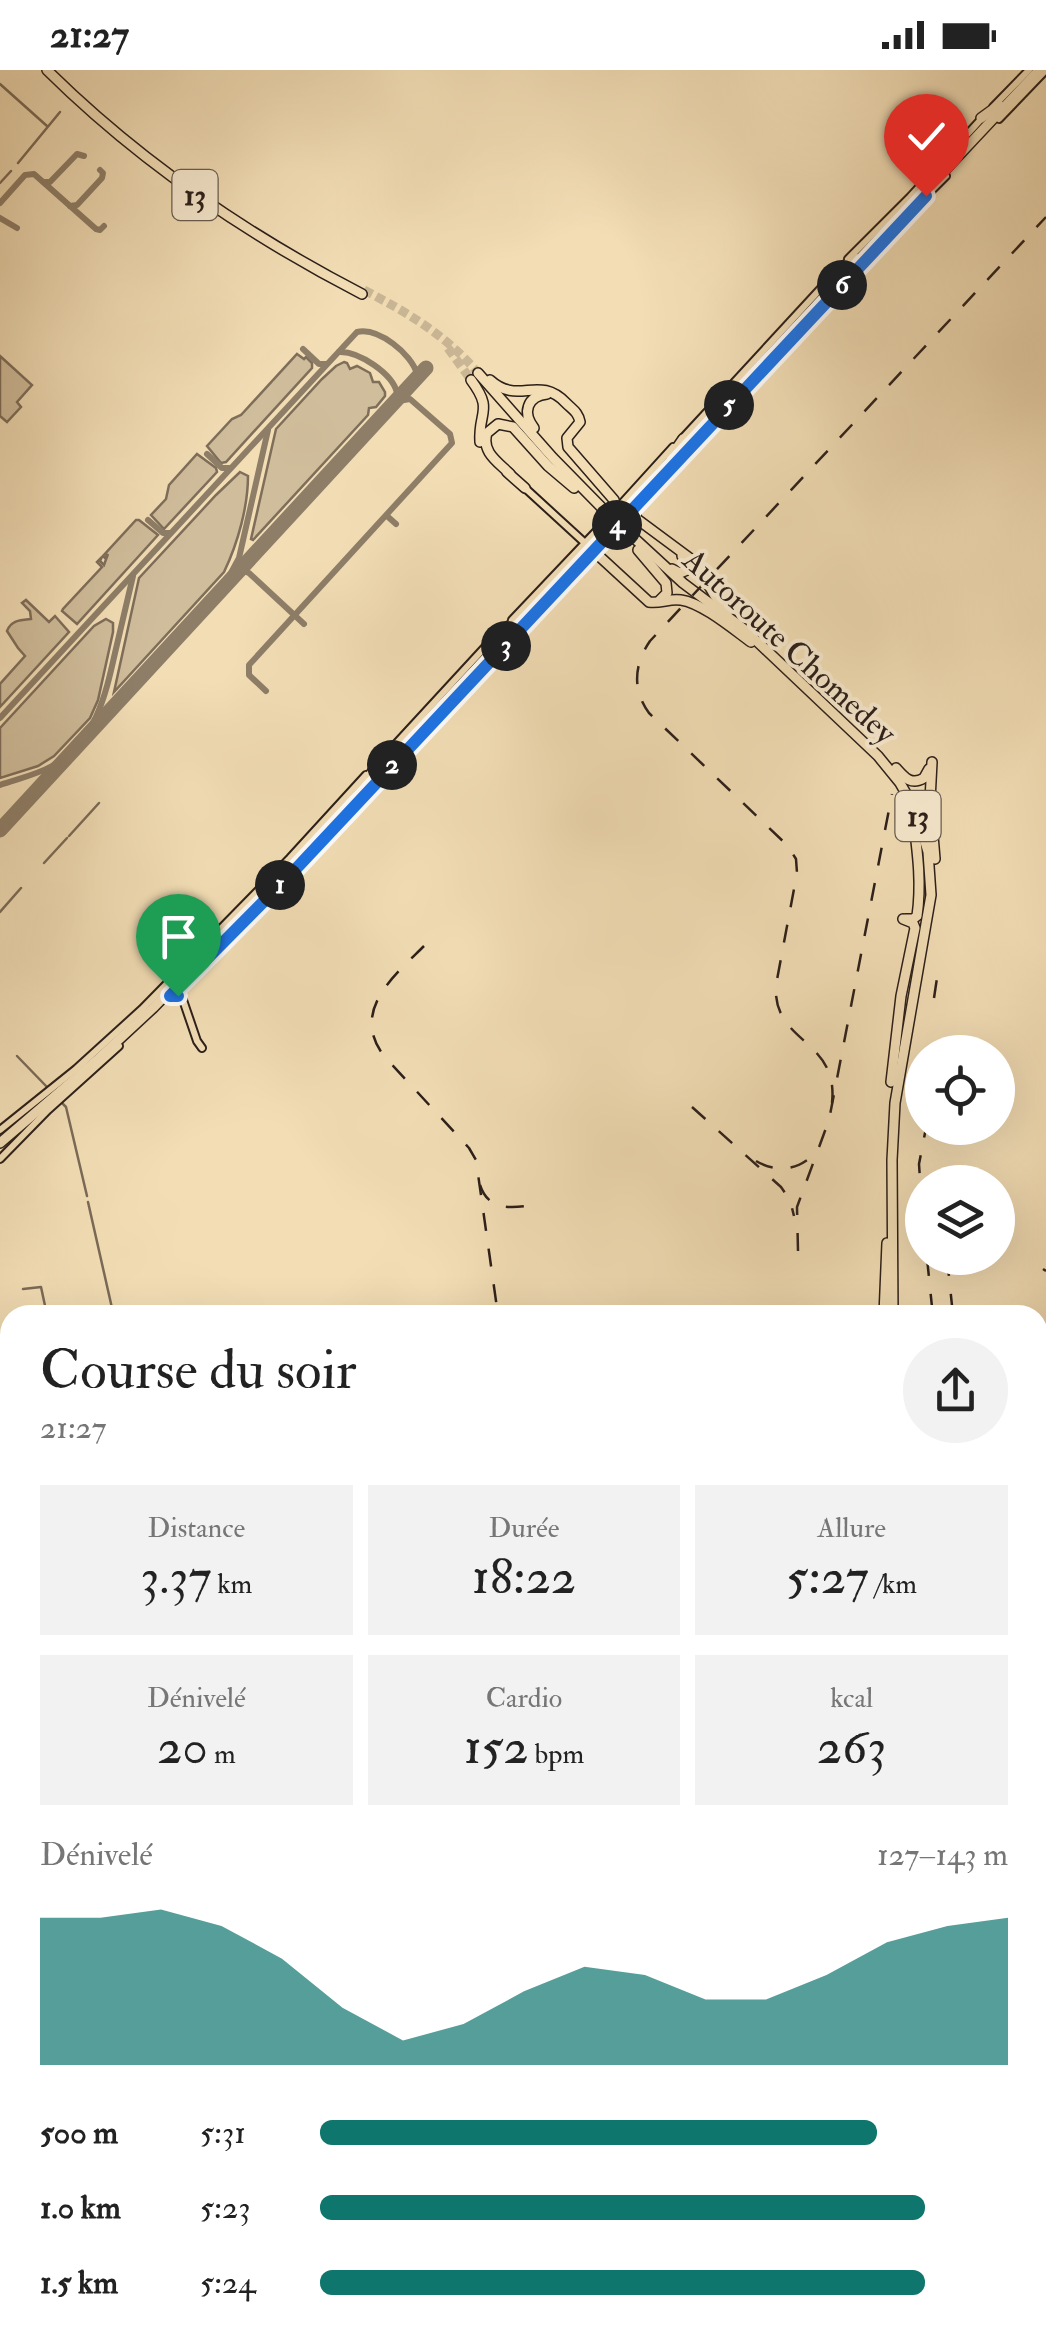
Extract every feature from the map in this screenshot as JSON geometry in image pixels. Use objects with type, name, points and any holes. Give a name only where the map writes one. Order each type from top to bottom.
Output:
[{"type":"highway","name":"13","points":[[52,70],[132,141],[205,196],[278,244],[363,292],[277,248],[197,197],[109,128],[52,70]]},
{"type":"highway","points":[[79,1083],[179,978],[232,929],[620,511],[1038,71]]},
{"type":"highway","points":[[981,118],[1013,95]]},
{"type":"highway","points":[[620,511],[663,470],[1013,95]]},
{"type":"highway","points":[[926,196],[939,176]]},
{"type":"highway","points":[[835,273],[865,250]]},
{"type":"highway","points":[[830,290],[861,266]]},
{"type":"highway","points":[[476,375],[504,390],[548,390],[558,394],[571,408]]},
{"type":"highway","points":[[476,375],[484,404],[482,448],[524,488]]},
{"type":"highway","name":"Autoroute Chomedey","points":[[476,375],[576,490],[826,707],[890,769],[908,796],[921,824],[929,856],[931,890],[894,1103],[890,1230]]},
{"type":"highway","name":"Autoroute Chomedey","points":[[476,375],[641,548]]},
{"type":"highway","points":[[593,500],[527,418],[530,402],[542,394],[553,395],[579,415],[568,447],[620,511],[685,558],[688,568],[677,572],[641,548]]},
{"type":"highway","points":[[510,474],[486,446],[487,433],[498,424],[513,427],[576,490]]},
{"type":"highway","points":[[670,458],[683,439]]},
{"type":"highway","points":[[650,490],[663,470]]},
{"type":"highway","points":[[620,511],[633,515],[697,564],[717,599],[748,637]]},
{"type":"highway","points":[[209,950],[608,527]]},
{"type":"highway","points":[[598,545],[600,554],[648,598],[662,600],[668,592],[666,584],[641,548]]},
{"type":"highway","points":[[588,548],[649,602],[692,603],[748,637]]},
{"type":"highway","points":[[498,634],[518,620]]},
{"type":"highway","points":[[494,650],[518,633]]},
{"type":"highway","name":"Autoroute Chomedey","points":[[748,637],[896,784],[912,816],[924,858],[926,898],[890,1096],[890,1230]]},
{"type":"highway","points":[[826,707],[868,740],[908,780],[917,782],[924,778],[932,762],[930,800],[936,892],[930,934],[920,958]]},
{"type":"highway","points":[[362,786],[382,758]]},
{"type":"highway","points":[[890,1096],[901,996],[915,928],[903,919],[916,917],[919,895],[912,816]]},
{"type":"highway","points":[[286,879],[302,854]]},
{"type":"highway","points":[[0,1137],[102,1051],[232,929],[244,902]]},
{"type":"highway","points":[[0,1137],[98,1060]]},
{"type":"highway","points":[[890,1230],[891,1305]]},
{"type":"main road","points":[[620,511],[683,439],[861,266],[890,225],[981,118],[1038,71]]},
{"type":"main road","points":[[620,511],[650,490],[835,273],[926,196],[1038,71]]},
{"type":"main road","points":[[524,488],[588,548]]},
{"type":"main road","points":[[232,929],[286,879],[382,758],[498,634],[608,527]]},
{"type":"main road","points":[[0,1137],[179,978],[244,902],[317,837],[518,633],[588,548],[598,545],[608,527]]},
{"type":"main road","points":[[0,1158],[170,996],[179,978]]},
{"type":"main road","points":[[170,996],[182,999],[202,1048]]},
{"type":"shaded area","points":[[297,354],[306,357],[312,368],[221,463],[207,446]]},
{"type":"shaded area","points":[[0,356],[32,385],[17,402],[21,407],[7,422],[0,416]]},
{"type":"shaded area","points":[[344,362],[350,369],[357,366],[370,373],[385,396],[376,407],[369,408],[368,415],[251,539],[276,429],[322,379]]},
{"type":"shaded area","points":[[197,454],[217,472],[164,529],[151,515],[166,499],[169,485]]},
{"type":"shaded area","points":[[240,472],[248,476],[246,500],[238,537],[224,572],[114,692],[139,578]]},
{"type":"shaded area","points":[[136,520],[158,535],[77,624],[63,609],[102,567],[97,562],[102,557],[104,565],[108,554],[103,556]]},
{"type":"shaded area","points":[[26,600],[49,622],[55,616],[69,632],[0,707],[0,684],[25,656],[7,631],[20,620],[31,619],[30,611],[22,603]]},
{"type":"shaded area","points":[[106,619],[113,623],[113,632],[98,700],[90,718],[54,756],[38,766],[0,778],[0,728],[94,626]]},
{"type":"waterway","points":[[0,84],[47,126]]},
{"type":"waterway","points":[[18,163],[60,112]]},
{"type":"waterway","points":[[0,183],[11,171]]},
{"type":"waterway","points":[[69,836],[99,803]]},
{"type":"waterway","points":[[44,863],[67,838]]},
{"type":"waterway","points":[[0,912],[21,888]]},
{"type":"waterway","points":[[17,1056],[47,1087]]},
{"type":"waterway","points":[[62,1103],[87,1196]]},
{"type":"waterway","points":[[88,1202],[111,1305]]},
{"type":"waterway","points":[[23,1289],[41,1287],[45,1305]]},
{"type":"taxiway","points":[[44,182],[50,182],[77,154],[84,156]]},
{"type":"taxiway","points":[[70,206],[77,205],[102,178],[100,170]]},
{"type":"taxiway","points":[[0,203],[25,175],[34,174],[96,229],[104,226]]},
{"type":"taxiway","points":[[0,218],[17,228]]},
{"type":"taxiway","points":[[0,718],[357,332],[384,338],[408,358],[417,374],[406,390]]},
{"type":"taxiway","points":[[303,349],[319,364],[326,364]]},
{"type":"taxiway","points":[[339,352],[356,355],[382,371],[397,393],[392,404]]},
{"type":"taxiway","points":[[266,691],[249,675],[249,665],[452,443],[450,434],[410,399],[398,401],[378,421]]},
{"type":"taxiway","points":[[201,613],[225,584],[239,558],[268,430]]},
{"type":"taxiway","points":[[207,454],[222,468],[230,468]]},
{"type":"taxiway","points":[[387,516],[396,524]]},
{"type":"taxiway","points":[[148,520],[163,533],[170,533]]},
{"type":"taxiway","points":[[236,574],[249,573],[304,624]]},
{"type":"taxiway","points":[[0,785],[52,766],[67,756],[88,731],[107,686],[133,576]]},
{"type":"runway","points":[[0,830],[426,368]]},
{"type":"tunnel","points":[[364,290],[426,326],[478,373]]},
{"type":"tunnel","points":[[448,348],[471,380]]},
{"type":"railway","points":[[832,1103],[826,1065],[784,1019],[778,1004],[776,985],[797,873],[796,859],[788,846],[649,713],[640,695],[638,668],[650,641],[1046,217]]},
{"type":"railway","points":[[798,1251],[797,1207],[829,1120],[892,794]]},
{"type":"railway","points":[[424,946],[380,995],[372,1024],[375,1040],[384,1056],[476,1160],[497,1305]]},
{"type":"railway","points":[[934,998],[937,978]]},
{"type":"railway","points":[[692,1107],[781,1187],[794,1216]]},
{"type":"railway","points":[[919,1165],[923,1145]]},
{"type":"railway","points":[[756,1161],[773,1168],[789,1168],[818,1150]]},
{"type":"railway","points":[[480,1185],[496,1204],[539,1204]]},
{"type":"railway","points":[[929,1275],[932,1305]]},
{"type":"railway","points":[[949,1275],[952,1305]]},
{"type":"route","points":[[178,996],[170,996],[293,872],[926,196]]}]
